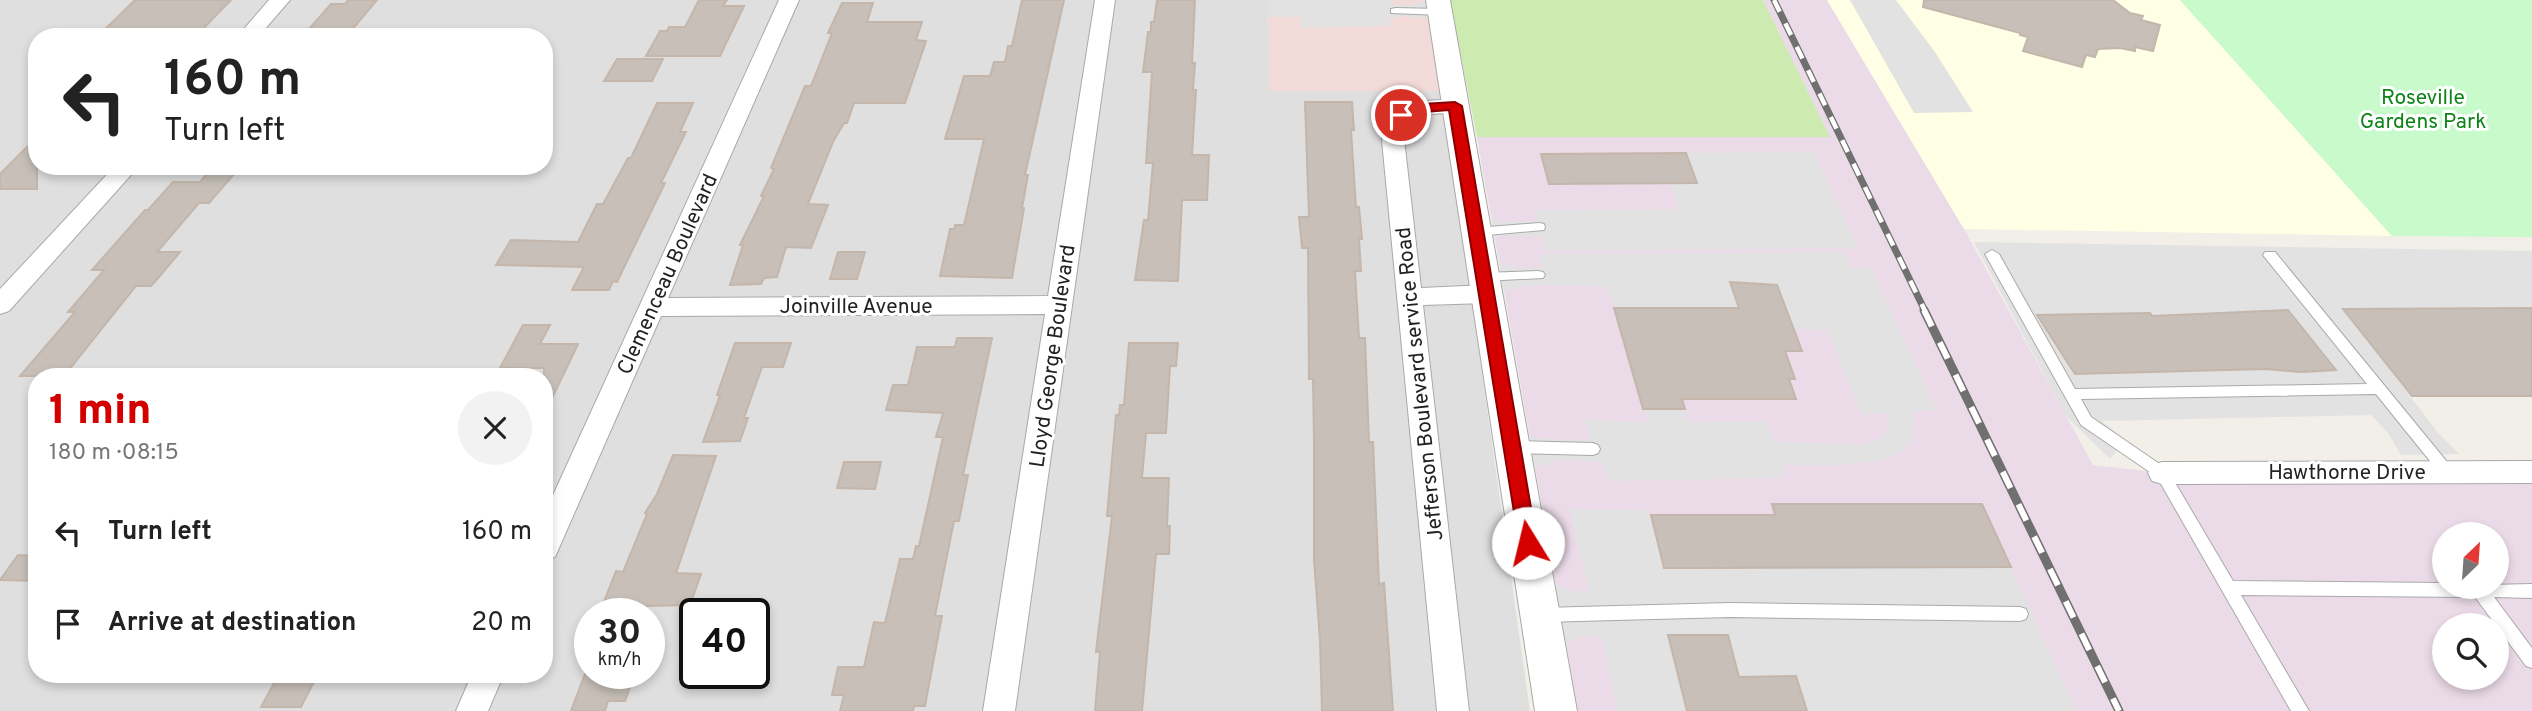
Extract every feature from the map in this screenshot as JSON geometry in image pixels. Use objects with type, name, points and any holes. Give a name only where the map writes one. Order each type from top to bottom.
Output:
[{"type":"street","points":[[255,28],[281,0]]},
{"type":"street","name":"Clemenceau Boulevard","points":[[553,528],[789,0]]},
{"type":"street","name":"Lloyd George Boulevard","points":[[999,711],[1105,0]]},
{"type":"street","points":[[1439,6],[1556,711]]},
{"type":"street","name":"Jefferson Boulevard service Road","points":[[1453,711],[1392,130],[1401,115],[1422,108],[1455,106]]},
{"type":"street","points":[[0,305],[120,175]]},
{"type":"street","points":[[1409,297],[1485,285]]},
{"type":"street","name":"Joinville Avenue","points":[[652,307],[1060,305]]},
{"type":"street","name":"Hawthorne Drive","points":[[2162,472],[2532,472]]},
{"type":"street","points":[[472,711],[484,683]]},
{"type":"lane","points":[[1395,11],[1439,6]]},
{"type":"lane","points":[[1476,232],[1539,227]]},
{"type":"lane","points":[[1992,254],[2086,421],[2162,472],[2300,711]]},
{"type":"lane","points":[[2270,255],[2447,472]]},
{"type":"lane","points":[[1485,285],[1538,275]]},
{"type":"lane","points":[[2071,394],[2380,389]]},
{"type":"lane","points":[[1512,447],[1593,449]]},
{"type":"lane","points":[[2228,588],[2432,589]]},
{"type":"lane","points":[[2510,590],[2532,591]]},
{"type":"lane","points":[[2486,599],[2532,661]]},
{"type":"lane","points":[[1540,615],[1730,610],[2020,614]]},
{"type":"shaded area","points":[[0,0],[1268,0],[1270,91],[1442,91],[1530,711],[0,711]]},
{"type":"shaded area","points":[[1268,0],[1427,0],[1442,91],[1270,91]]},
{"type":"shaded area","points":[[1268,0],[1391,0],[1392,4],[1410,5],[1427,0],[1430,19],[1403,16],[1390,19],[1391,26],[1300,28],[1300,17],[1268,17]]},
{"type":"shaded area","points":[[1763,0],[1827,0],[1964,229],[2093,465],[2162,473],[2532,472],[2532,711],[1578,711],[1477,137],[1829,137]]},
{"type":"shaded area","points":[[1827,0],[2180,0],[2392,236],[1964,229]]},
{"type":"shaded area","points":[[1850,0],[1896,0],[1935,52],[1973,112],[1914,113]]},
{"type":"shaded area","points":[[1813,152],[1859,248],[1546,251],[1542,237],[1494,236],[1492,221],[1538,221],[1537,210],[1679,209],[1670,183],[1697,183],[1686,153]]},
{"type":"shaded area","points":[[1974,242],[2532,251],[2532,308],[2344,309],[2438,433],[2459,454],[2401,455],[2388,433],[2371,415],[2102,421],[2125,440],[2110,459],[2066,416]],"holes":[[[2288,310],[2335,370],[2267,370],[2038,315],[2112,313],[2152,316]]]},
{"type":"shaded area","points":[[1843,252],[1853,269],[1871,268],[1937,411],[1915,411],[1913,439],[1903,451],[1882,461],[1838,465],[1781,465],[1784,478],[1609,481],[1602,462],[1561,460],[1535,467],[1530,437],[1590,440],[1585,420],[1648,422],[1644,409],[1684,409],[1688,422],[1767,421],[1774,442],[1860,444],[1879,439],[1888,430],[1890,421],[1886,413],[1862,414],[1827,330],[1793,329],[1761,282],[1730,282],[1739,308],[1614,308],[1607,286],[1532,285],[1504,291],[1499,262],[1519,269],[1541,267],[1539,254]]},
{"type":"shaded area","points":[[1570,509],[1648,510],[1664,568],[2011,567],[2076,711],[1807,711],[1796,676],[1739,677],[1728,635],[1668,635],[1687,711],[1617,711],[1602,637],[1588,635],[1566,643],[1555,585],[1580,593],[1589,592]]},
{"type":"green space","points":[[1450,0],[1763,0],[1830,137],[1477,137]]},
{"type":"green space","name":"Roseville Gardens Park","points":[[2180,0],[2532,0],[2532,237],[2392,236]]},
{"type":"building","points":[[135,0],[231,0],[204,28],[106,28]]},
{"type":"building","points":[[348,0],[377,0],[354,28],[310,28],[331,4],[345,4]]},
{"type":"building","points":[[699,0],[727,0],[723,6],[744,6],[720,56],[646,56],[660,31],[667,31],[669,27],[685,27]]},
{"type":"building","points":[[1022,0],[1064,0],[1025,175],[1028,175],[1024,208],[1012,278],[940,276],[950,229],[954,229],[955,225],[964,225],[984,139],[945,139],[964,76],[990,76],[994,62],[1005,62],[1008,46],[1012,46]]},
{"type":"building","points":[[1157,0],[1195,0],[1192,63],[1195,63],[1193,90],[1196,90],[1192,155],[1209,155],[1207,200],[1182,200],[1178,281],[1135,280],[1144,220],[1148,220],[1153,163],[1146,163],[1152,72],[1143,72],[1148,32],[1151,32],[1151,22],[1154,22]]},
{"type":"building","points":[[1924,0],[2113,0],[2130,13],[2143,16],[2141,20],[2160,25],[2153,51],[2135,47],[2135,51],[2120,48],[2098,49],[2095,57],[2086,55],[2082,67],[2023,51],[2028,37],[1923,7]]},
{"type":"building","points":[[842,3],[873,3],[867,22],[922,22],[916,40],[926,41],[905,103],[854,103],[847,123],[844,123],[833,142],[808,204],[828,205],[811,248],[786,247],[777,277],[764,278],[761,284],[730,285],[743,245],[740,245],[764,196],[761,196],[774,169],[771,168],[805,86],[811,86],[832,33],[828,33]]},
{"type":"building","points":[[617,59],[663,59],[652,81],[604,81]]},
{"type":"building","points":[[1305,102],[1352,102],[1356,207],[1359,207],[1362,239],[1359,239],[1361,271],[1355,271],[1359,338],[1365,338],[1379,584],[1384,583],[1393,711],[1322,711],[1314,560],[1313,379],[1309,379],[1308,248],[1302,248],[1299,217],[1309,217]]},
{"type":"building","points":[[657,103],[693,103],[680,132],[686,132],[661,183],[665,183],[617,282],[613,281],[609,290],[572,290],[584,267],[496,265],[511,240],[578,242],[597,204],[603,204],[628,158],[631,158]]},
{"type":"building","points":[[28,146],[28,175],[37,175],[37,189],[0,189],[0,174]]},
{"type":"building","points":[[1686,153],[1697,183],[1549,184],[1541,154]]},
{"type":"building","points":[[206,175],[233,175],[209,203],[199,203],[157,252],[180,252],[151,286],[136,286],[70,368],[28,368],[28,376],[20,376],[75,312],[68,312],[104,270],[92,270],[145,210],[148,210],[173,182],[200,182]]},
{"type":"building","points":[[838,252],[865,252],[857,279],[830,279]]},
{"type":"building","points":[[1730,282],[1777,285],[1802,351],[1785,351],[1795,379],[1789,379],[1796,399],[1682,399],[1685,409],[1643,409],[1614,308],[1739,308]]},
{"type":"building","points":[[2532,308],[2532,396],[2412,396],[2343,309]]},
{"type":"building","points":[[2288,310],[2336,370],[2075,374],[2037,315],[2150,313],[2152,316]]},
{"type":"building","points":[[523,325],[550,325],[540,344],[578,344],[553,396],[553,368],[500,368]]},
{"type":"building","points":[[957,338],[992,338],[963,475],[968,475],[959,521],[954,521],[935,616],[942,616],[925,706],[914,706],[913,711],[840,711],[844,695],[832,695],[838,667],[864,667],[874,622],[885,623],[900,559],[913,559],[916,546],[919,546],[943,437],[936,437],[943,413],[886,410],[893,385],[908,385],[917,347],[955,347]]},
{"type":"building","points":[[735,343],[791,343],[783,367],[762,367],[744,418],[748,418],[740,441],[703,442],[720,395],[717,395]]},
{"type":"building","points":[[1129,343],[1178,343],[1176,366],[1170,366],[1166,433],[1146,433],[1142,478],[1169,478],[1169,554],[1156,554],[1142,711],[1095,711],[1100,652],[1096,652],[1112,516],[1107,516],[1116,415],[1119,415],[1120,405],[1124,405]]},
{"type":"building","points":[[673,455],[716,456],[676,573],[701,574],[692,598],[679,598],[679,605],[665,606],[665,598],[606,598],[616,571],[623,572],[647,514],[645,513],[657,494]]},
{"type":"building","points":[[844,462],[881,462],[875,489],[837,488]]},
{"type":"building","points":[[1772,504],[1982,504],[2011,567],[1664,568],[1651,515],[1775,515]]},
{"type":"building","points":[[18,555],[28,556],[28,581],[0,580]]},
{"type":"building","points":[[1668,635],[1728,635],[1739,677],[1796,676],[1807,711],[1687,711]]},
{"type":"building","points":[[274,683],[313,683],[301,707],[261,707]]},
{"type":"building","points":[[579,689],[629,689],[625,701],[608,701],[605,711],[571,711]]},
{"type":"railway","points":[[1774,0],[1925,311]]},
{"type":"railway","points":[[1924,310],[2119,711]]},
{"type":"route","points":[[1401,115],[1422,108],[1455,106],[1528,543]]}]
